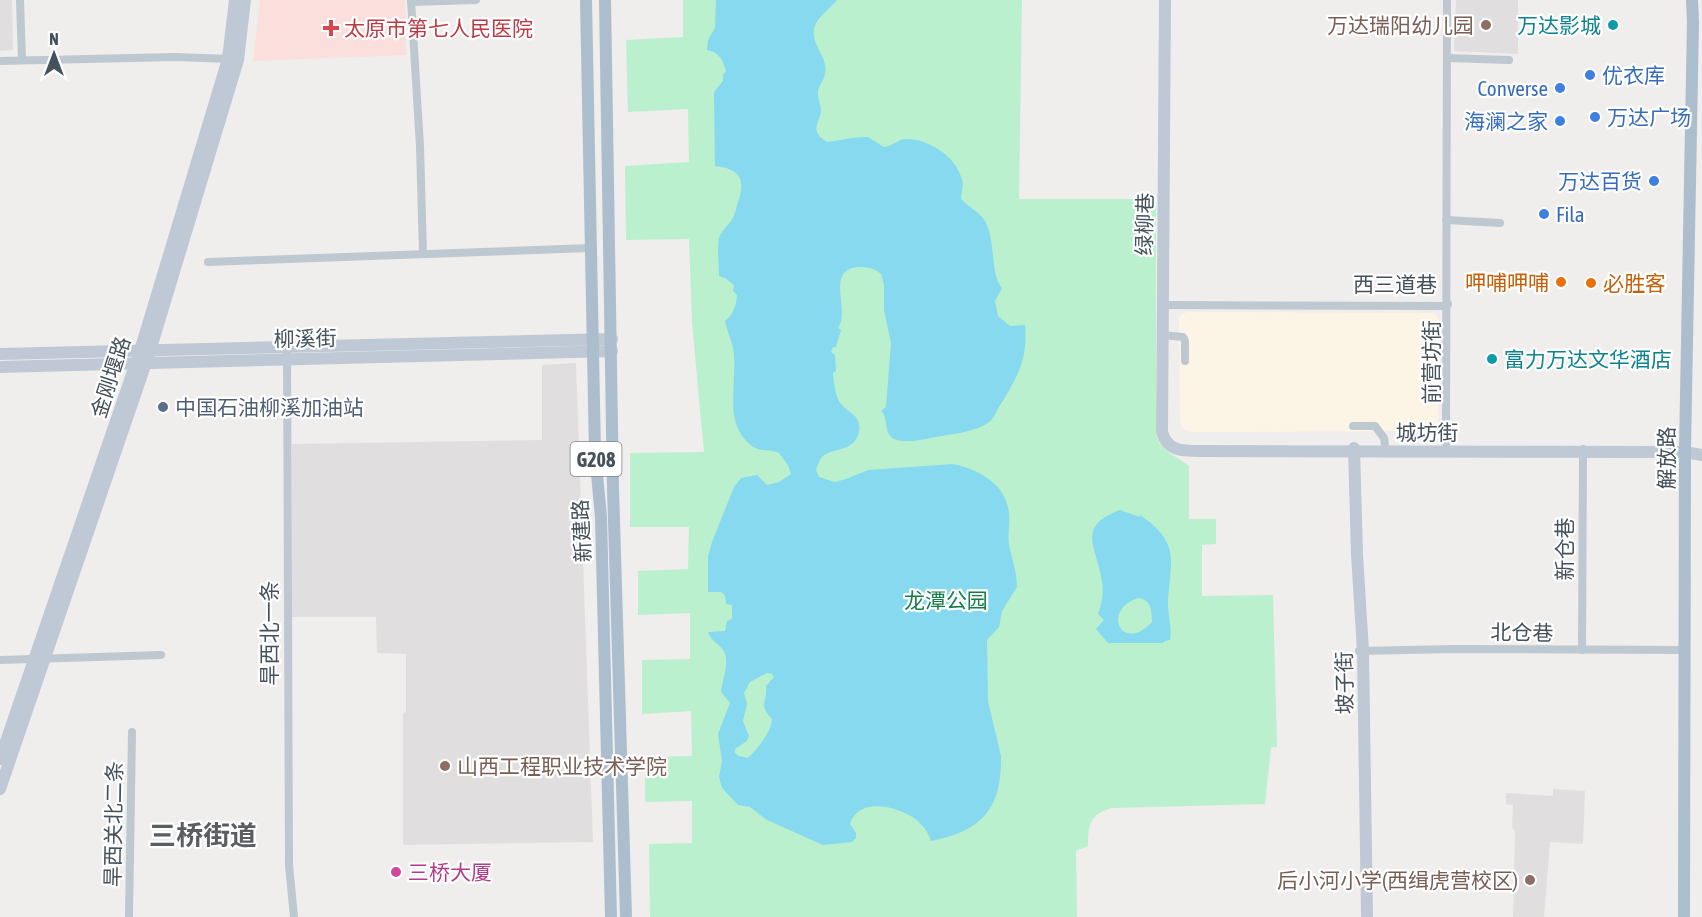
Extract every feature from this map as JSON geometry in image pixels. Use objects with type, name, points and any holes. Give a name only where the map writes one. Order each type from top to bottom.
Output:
[{"type":"main road","name":"新建路","points":[[586,0],[595,453],[601,517],[611,917]]},
{"type":"main road","name":"新建路","points":[[605,0],[614,488],[626,917]]},
{"type":"main road","name":"解放路","points":[[1684,917],[1685,450],[1693,0]]},
{"type":"street","points":[[20,0],[22,60]]},
{"type":"street","points":[[233,59],[235,0]]},
{"type":"street","points":[[0,789],[40,659],[143,356],[233,59],[245,0]]},
{"type":"street","points":[[423,254],[420,146],[411,1],[476,0]]},
{"type":"street","name":"绿柳巷","points":[[1165,0],[1165,335],[1170,443]]},
{"type":"street","name":"绿柳巷","points":[[1165,303],[1170,0]]},
{"type":"street","name":"前营坊街","points":[[1447,450],[1449,0]]},
{"type":"street","points":[[0,61],[175,57],[233,59]]},
{"type":"street","points":[[1449,58],[1509,60]]},
{"type":"street","points":[[1448,220],[1500,223]]},
{"type":"street","points":[[208,262],[591,249]]},
{"type":"street","name":"西三道巷","points":[[1165,303],[1446,304]]},
{"type":"street","points":[[1165,335],[1183,337],[1185,361]]},
{"type":"street","name":"柳溪街","points":[[0,354],[143,356],[612,345]]},
{"type":"street","name":"旱西北一条","points":[[287,353],[289,865],[294,917]]},
{"type":"street","name":"柳溪街","points":[[0,367],[143,356]]},
{"type":"street","points":[[1353,426],[1375,426],[1384,438],[1386,450]]},
{"type":"street","name":"城坊街","points":[[1170,443],[1199,447],[1386,450],[1685,450]]},
{"type":"street","points":[[1685,450],[1702,447]]},
{"type":"street","name":"坡子街","points":[[1352,449],[1352,554],[1360,651],[1365,917]]},
{"type":"street","name":"新仓巷","points":[[1582,650],[1583,450]]},
{"type":"street","points":[[1685,450],[1702,455]]},
{"type":"street","name":"北仓巷","points":[[1360,651],[1686,650]]},
{"type":"street","points":[[0,660],[161,655]]},
{"type":"street","points":[[0,759],[40,659]]},
{"type":"street","name":"旱西关北二条","points":[[129,917],[132,732]]},
{"type":"shaded area","points":[[0,0],[12,0],[13,50],[0,51]]},
{"type":"shaded area","name":"太原市第七人民医院","points":[[260,0],[405,0],[406,55],[253,61]]},
{"type":"shaded area","name":"万达瑞阳幼儿园","points":[[1456,0],[1518,0],[1518,54],[1454,51]]},
{"type":"shaded area","points":[[1187,312],[1434,313],[1440,321],[1438,426],[1434,431],[1192,432],[1185,430],[1181,425],[1180,415],[1179,319]]},
{"type":"shaded area","points":[[576,363],[593,842],[403,845],[403,713],[406,712],[406,654],[377,653],[376,617],[291,617],[292,444],[542,440],[542,365]]},
{"type":"shaded area","name":"后小河小学(西缉虎营校区)","points":[[1553,789],[1585,791],[1583,844],[1550,842],[1544,917],[1513,917],[1515,832],[1512,827],[1513,805],[1506,804],[1506,793],[1553,796]]},
{"type":"green space","name":"龙潭公园","points":[[683,0],[1022,0],[1019,199],[1156,199],[1156,434],[1165,449],[1189,466],[1189,519],[1216,519],[1216,544],[1202,545],[1202,596],[1273,595],[1277,747],[1271,747],[1265,804],[1112,808],[1094,817],[1091,822],[1088,846],[1076,851],[1077,917],[650,917],[649,844],[692,843],[692,801],[645,802],[645,757],[692,756],[691,711],[642,714],[642,660],[690,659],[690,613],[638,615],[638,571],[688,569],[689,527],[630,527],[630,453],[704,452],[692,323],[689,239],[626,240],[625,166],[689,162],[688,109],[628,112],[626,40],[683,37]]},
{"type":"water","points":[[716,0],[837,0],[820,17],[814,29],[815,41],[826,68],[818,91],[821,110],[816,127],[818,134],[827,142],[868,137],[884,147],[904,139],[915,140],[933,146],[948,157],[962,180],[961,199],[983,218],[991,238],[996,275],[1002,288],[995,301],[998,316],[1010,326],[1025,325],[1025,348],[1020,368],[991,420],[964,432],[915,441],[894,439],[888,433],[885,417],[881,411],[886,407],[891,343],[884,310],[884,285],[881,274],[871,268],[849,269],[843,275],[840,283],[842,312],[838,328],[841,330],[836,347],[833,347],[831,352],[835,355],[836,371],[833,373],[839,401],[856,417],[859,431],[850,445],[822,457],[816,470],[819,477],[835,482],[868,470],[953,464],[978,472],[993,482],[1004,496],[1008,509],[1009,545],[1017,587],[1002,611],[999,627],[987,640],[988,701],[1001,756],[998,790],[986,815],[976,824],[949,837],[931,841],[924,828],[914,818],[894,809],[872,807],[863,809],[855,815],[850,824],[856,833],[856,838],[852,842],[823,845],[767,820],[750,807],[738,805],[722,788],[719,777],[722,761],[718,734],[730,703],[721,692],[725,654],[708,632],[725,631],[727,621],[732,619],[732,605],[726,604],[725,595],[721,592],[708,592],[708,557],[734,487],[741,478],[757,475],[767,485],[779,482],[791,474],[788,465],[779,453],[752,446],[737,425],[734,413],[733,348],[725,321],[734,310],[737,295],[733,291],[734,285],[719,276],[718,247],[720,235],[734,215],[740,197],[741,183],[736,173],[715,166],[714,92],[723,81],[726,71],[720,57],[707,50],[708,40],[715,28]],"holes":[[[767,673],[774,677],[766,686],[764,703],[772,719],[770,729],[748,758],[739,756],[735,753],[735,749],[747,741],[749,736],[743,721],[747,704],[744,693],[750,682]]]},
{"type":"water","points":[[1120,510],[1140,517],[1140,515],[1153,525],[1168,545],[1171,564],[1168,603],[1170,640],[1163,643],[1108,643],[1096,629],[1104,620],[1098,614],[1103,589],[1092,539],[1093,531],[1106,516]],"holes":[[[1138,598],[1150,606],[1152,622],[1142,631],[1132,634],[1125,632],[1118,620],[1120,612],[1127,604]]]},
{"type":"place","name":"万达瑞阳幼儿园","points":[[1486,25]]},
{"type":"place","name":"万达影城","points":[[1613,25]]},
{"type":"place","name":"太原市第七人民医院","points":[[331,28]]},
{"type":"place","name":"优衣库","points":[[1590,75]]},
{"type":"place","name":"Converse","points":[[1560,88]]},
{"type":"place","name":"万达广场","points":[[1595,117]]},
{"type":"place","name":"海澜之家","points":[[1560,121]]},
{"type":"place","name":"万达百货","points":[[1654,181]]},
{"type":"place","name":"Fila","points":[[1544,214]]},
{"type":"place","name":"呷哺呷哺","points":[[1561,282]]},
{"type":"place","name":"必胜客","points":[[1591,283]]},
{"type":"place","name":"富力万达文华酒店","points":[[1492,359]]},
{"type":"place","name":"中国石油柳溪加油站","points":[[163,407]]},
{"type":"place","name":"山西工程职业技术学院","points":[[445,766]]},
{"type":"place","name":"三桥大厦","points":[[396,872]]},
{"type":"place","name":"后小河小学(西缉虎营校区)","points":[[1530,880]]},
{"type":"district","name":"三桥街道","points":[[203,835]]}]
